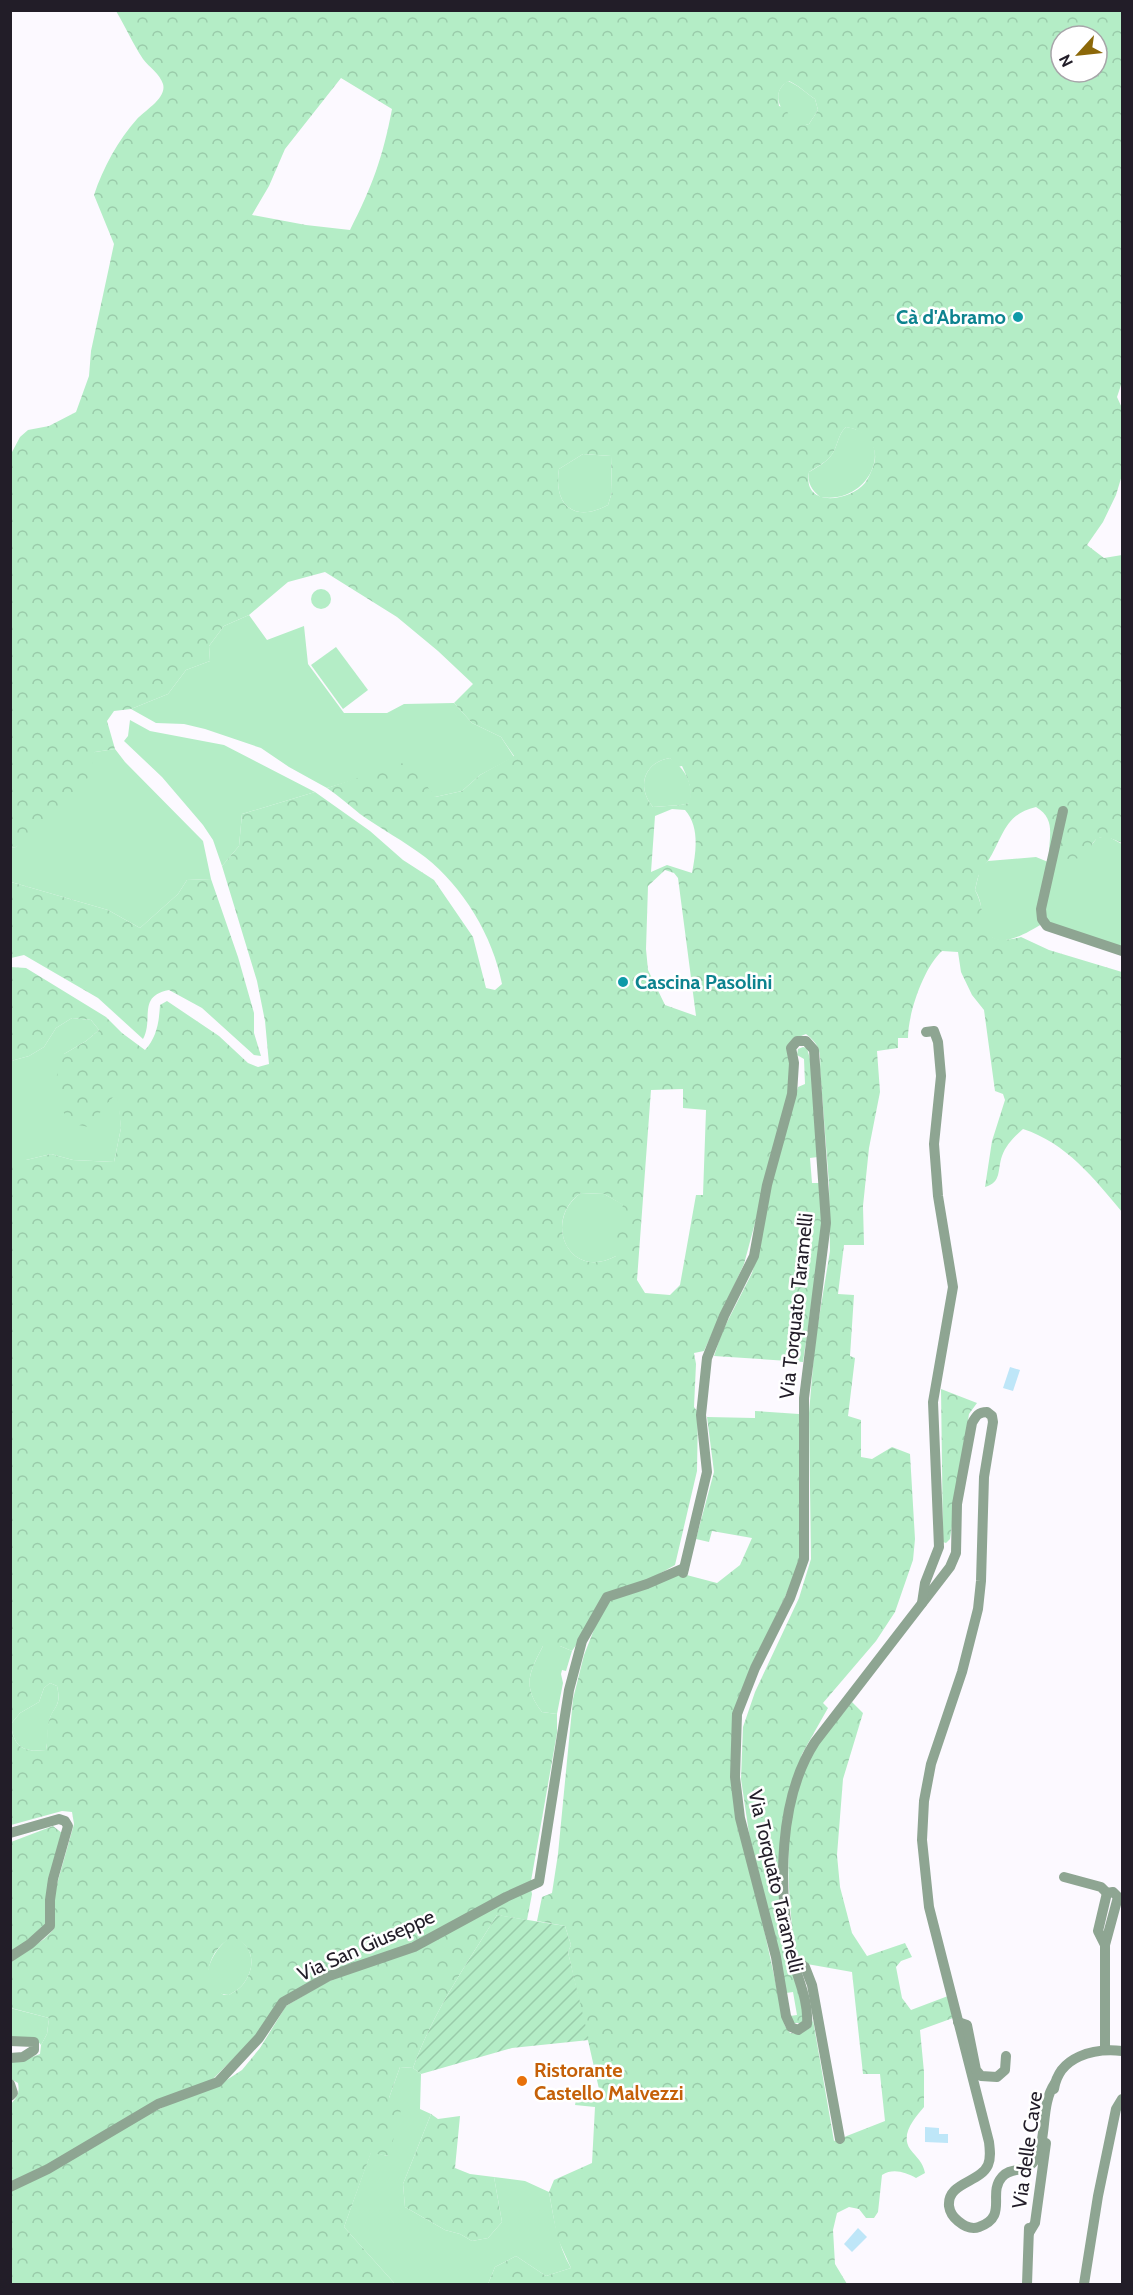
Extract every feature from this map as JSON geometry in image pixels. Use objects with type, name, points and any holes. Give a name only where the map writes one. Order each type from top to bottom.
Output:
[{"type":"street","points":[[1063,811],[1041,909],[1042,919],[1047,926],[1058,931],[1122,951]]},
{"type":"street","name":"Via Torquato Taramelli","points":[[921,1604],[925,1584],[939,1547],[933,1402],[953,1287],[938,1196],[934,1144],[941,1076],[938,1042],[934,1031],[926,1032]]},
{"type":"street","name":"Via Torquato Taramelli","points":[[539,1882],[569,1690],[582,1641],[607,1597],[683,1570],[707,1472],[701,1415],[707,1358],[724,1316],[754,1256],[767,1185],[792,1094],[794,1063],[791,1048],[797,1041],[806,1041],[814,1050],[826,1223],[804,1398],[804,1559],[790,1598],[755,1668],[737,1714],[735,1777],[740,1818],[776,1957],[786,2016],[791,2027],[798,2030],[807,2024],[808,2013],[792,1957],[784,1907],[785,1840],[790,1804],[806,1756],[950,1567],[956,1553],[957,1504],[972,1423],[975,1416],[981,1412],[987,1412],[992,1416],[993,1422],[984,1477],[978,1609],[962,1672],[931,1764],[924,1801],[922,1840],[929,1907],[989,2142],[990,2154],[987,2166],[978,2176],[961,2185],[951,2194],[949,2205],[952,2217],[964,2226],[976,2228],[990,2222],[996,2213],[998,2186],[1002,2176],[1012,2171],[1028,2168]]},
{"type":"street","points":[[939,1547],[956,1553]]},
{"type":"street","points":[[10,1833],[59,1819],[65,1821],[68,1826],[53,1879],[50,1926],[30,1944],[10,1957]]},
{"type":"street","points":[[1064,1877],[1101,1887],[1107,1893],[1113,1892],[1118,1897],[1105,1945],[1105,2049]]},
{"type":"street","name":"Via San Giuseppe","points":[[10,2187],[48,2169],[158,2104],[218,2082],[259,2038],[283,2002],[329,1976],[414,1947],[506,1897],[539,1882]]},
{"type":"street","name":"Via Torquato Taramelli","points":[[792,1957],[798,1959],[805,1967],[812,1985],[840,2139]]},
{"type":"street","name":"Via Torquato Taramelli","points":[[958,2022],[967,2025],[976,2070],[981,2076],[997,2077],[1005,2070],[1006,2056]]},
{"type":"street","points":[[10,2041],[34,2042],[34,2050],[23,2057],[10,2058]]},
{"type":"street","name":"Via delle Cave","points":[[1027,2284],[1029,2233],[1035,2223],[1058,2073],[1074,2058],[1105,2049],[1122,2051]]},
{"type":"street","points":[[1029,2233],[1034,2184],[1033,2175],[1028,2168],[1036,2158],[1045,2122],[1048,2093],[1055,2083]]},
{"type":"street","points":[[10,2084],[14,2093],[10,2096]]},
{"type":"street","points":[[1084,2284],[1098,2196],[1116,2109],[1122,2099]]},
{"type":"green space","points":[[116,11],[1122,11],[1122,382],[1117,397],[1122,408],[1122,475],[1116,495],[1103,522],[1087,545],[1104,558],[1122,555],[1122,843],[1104,837],[1092,844],[1088,858],[1063,859],[1049,856],[1049,822],[1036,807],[1025,810],[1017,815],[1006,828],[979,874],[975,890],[986,928],[996,939],[1021,937],[1049,950],[1122,972],[1122,1212],[1090,1174],[1066,1152],[1053,1143],[1023,1129],[1004,1152],[997,1179],[985,1187],[992,1141],[1005,1100],[1003,1094],[995,1091],[984,1010],[972,995],[961,972],[958,952],[942,951],[929,968],[918,991],[908,1038],[898,1038],[898,1048],[877,1051],[880,1092],[869,1148],[863,1206],[864,1245],[844,1245],[838,1294],[854,1295],[850,1356],[855,1358],[848,1416],[861,1420],[861,1457],[872,1459],[892,1447],[910,1454],[915,1539],[913,1560],[895,1612],[876,1641],[823,1703],[828,1708],[802,1754],[787,1803],[780,1860],[803,2002],[804,2020],[801,2023],[794,2023],[790,2016],[797,2015],[793,1992],[786,1993],[750,1840],[741,1779],[743,1727],[755,1692],[799,1598],[811,1559],[809,1413],[815,1342],[830,1251],[829,1184],[820,1053],[817,1045],[806,1034],[796,1038],[790,1063],[788,1100],[744,1264],[704,1351],[694,1353],[696,1364],[694,1407],[698,1412],[697,1471],[675,1565],[645,1582],[610,1594],[572,1651],[560,1646],[543,1646],[531,1672],[532,1695],[542,1712],[557,1714],[557,1733],[531,1881],[410,1944],[281,2000],[255,2037],[213,2079],[11,2182],[11,2104],[19,2090],[18,2083],[11,2079],[11,2061],[24,2060],[40,2054],[41,2045],[47,2034],[49,2018],[11,2008],[11,1962],[44,1939],[54,1929],[55,1891],[74,1824],[72,1812],[62,1811],[11,1825],[10,1160],[26,1160],[51,1154],[73,1160],[114,1162],[121,1128],[117,1092],[88,1127],[69,1123],[62,1109],[55,1081],[64,1054],[99,1030],[91,1020],[72,1018],[56,1028],[44,1047],[29,1056],[11,1061],[10,967],[26,968],[106,1017],[122,1033],[145,1050],[157,1029],[160,1005],[167,1001],[219,1036],[248,1063],[258,1067],[269,1064],[265,1021],[257,981],[222,866],[239,846],[242,814],[315,792],[370,831],[403,860],[434,880],[473,937],[486,988],[495,990],[502,984],[492,948],[484,931],[452,883],[425,857],[360,814],[327,788],[409,761],[435,797],[462,791],[480,775],[514,756],[501,737],[472,723],[454,703],[473,684],[397,617],[325,572],[288,582],[249,615],[224,626],[209,646],[210,661],[186,670],[168,694],[131,709],[114,711],[107,721],[115,749],[95,752],[89,775],[76,797],[47,824],[16,847],[11,848],[11,454],[20,437],[28,430],[49,426],[76,412],[89,376],[91,351],[114,244],[94,195],[117,145],[137,119],[159,99],[163,89],[162,80],[143,59]],"holes":[[[341,78],[392,109],[376,171],[350,230],[252,215],[269,186],[285,149]],[[789,81],[815,99],[818,110],[809,124],[794,123],[786,108],[779,106],[778,95],[785,83]],[[846,427],[858,431],[870,441],[875,458],[873,467],[866,481],[849,494],[828,498],[819,496],[813,492],[809,484],[809,472],[830,457]],[[583,454],[611,456],[612,492],[608,505],[586,512],[569,508],[559,493],[559,469]],[[670,758],[677,767],[682,766],[690,789],[689,803],[653,807],[644,784],[645,776],[654,765]],[[672,809],[685,810],[690,817],[695,832],[692,873],[667,865],[651,872],[655,816]],[[665,870],[674,873],[678,878],[696,1016],[665,1005],[648,970],[646,949],[648,886]],[[683,1089],[683,1108],[706,1110],[703,1195],[696,1195],[680,1285],[670,1295],[645,1293],[637,1280],[651,1090]],[[581,1193],[604,1194],[623,1205],[616,1229],[616,1256],[599,1262],[585,1261],[574,1254],[566,1244],[562,1231],[563,1217],[569,1204]],[[50,1683],[57,1686],[58,1698],[48,1725],[46,1750],[26,1749],[17,1743],[11,1724],[20,1713],[39,1702],[44,1688]],[[232,1937],[245,1945],[251,1956],[251,1969],[248,1976],[241,1987],[229,1995],[224,1995],[214,1989],[209,1982],[210,1962],[221,1946]]]},
{"type":"green space","points":[[788,81],[815,99],[818,110],[809,124],[794,125],[779,103],[779,92]]},
{"type":"green space","points":[[846,427],[862,432],[872,442],[875,455],[873,468],[865,481],[854,491],[839,497],[820,497],[811,486],[809,472],[830,457]]},
{"type":"green space","points":[[583,454],[611,456],[612,492],[608,505],[586,512],[569,508],[559,493],[558,482],[559,469]]},
{"type":"green space","points":[[321,589],[328,592],[331,599],[328,606],[321,609],[314,606],[311,599],[314,592]]},
{"type":"green space","points":[[249,615],[267,640],[304,626],[308,664],[344,713],[387,713],[404,704],[454,703],[472,723],[501,737],[514,757],[480,775],[462,791],[435,797],[357,779],[327,788],[261,748],[184,724],[156,723],[131,709],[168,694],[186,670],[210,661],[209,646],[224,626]]},
{"type":"green space","points":[[336,647],[368,690],[343,709],[311,665]]},
{"type":"green space","points":[[130,720],[150,731],[224,745],[315,792],[242,814],[239,846],[222,866],[213,840],[203,825],[162,777],[124,741],[128,736]]},
{"type":"green space","points":[[115,749],[203,841],[211,879],[187,880],[178,894],[140,928],[108,910],[11,882],[10,848],[16,847],[95,752]]},
{"type":"green space","points":[[670,758],[687,777],[691,790],[690,803],[653,807],[645,791],[645,776],[654,765]]},
{"type":"green space","points":[[1107,836],[1122,844],[1122,947],[1049,923],[1044,915],[1055,857],[1090,847],[1097,838]]},
{"type":"green space","points":[[1036,857],[1048,862],[1042,924],[1009,940],[993,938],[987,932],[983,922],[980,902],[975,890],[980,869],[988,861]]},
{"type":"green space","points":[[211,879],[238,957],[254,1013],[254,1033],[261,1056],[254,1055],[202,1008],[169,990],[153,997],[148,1009],[143,1039],[98,998],[24,955],[11,958],[11,882],[108,910],[140,928],[178,894],[187,880]]},
{"type":"green space","points":[[72,1018],[91,1020],[99,1030],[64,1054],[118,1091],[121,1128],[114,1162],[73,1160],[51,1154],[26,1160],[11,1160],[11,1061],[29,1056],[44,1047],[56,1028]]},
{"type":"green space","points":[[807,1048],[811,1063],[818,1157],[810,1158],[812,1183],[819,1183],[823,1224],[803,1362],[714,1356],[722,1332],[752,1273],[761,1242],[771,1185],[798,1087],[805,1084],[804,1059],[797,1055],[798,1049]]},
{"type":"green space","points":[[581,1193],[604,1194],[624,1205],[616,1256],[599,1262],[585,1261],[574,1255],[566,1244],[562,1232],[563,1218],[569,1205]]},
{"type":"green space","points":[[941,1389],[977,1403],[969,1414],[950,1539],[946,1543],[943,1542]]},
{"type":"green space","points":[[755,1411],[799,1414],[801,1558],[748,1675],[732,1782],[785,2026],[790,2033],[799,2034],[810,2028],[813,2020],[834,2141],[885,2121],[880,2074],[863,2074],[852,1972],[807,1964],[795,1954],[790,1904],[788,1851],[794,1799],[802,1775],[816,1746],[852,1702],[863,1713],[843,1779],[837,1855],[840,1887],[852,1933],[867,1956],[905,1943],[912,1957],[901,1961],[896,1967],[902,1998],[911,2010],[948,1996],[953,2018],[920,2030],[924,2072],[924,2107],[910,2126],[907,2143],[925,2173],[916,2178],[899,2172],[882,2175],[878,2212],[874,2218],[866,2218],[859,2209],[849,2207],[837,2213],[833,2230],[835,2264],[847,2284],[488,2284],[495,2267],[516,2256],[546,2276],[571,2268],[557,2237],[549,2192],[554,2180],[592,2163],[595,2107],[575,2105],[576,2100],[599,2101],[599,2089],[568,1952],[571,1945],[565,1926],[537,1921],[542,1897],[552,1893],[573,1699],[584,1655],[597,1622],[610,1598],[679,1573],[717,1583],[740,1565],[752,1538],[712,1531],[709,1542],[696,1539],[714,1472],[707,1417],[755,1418]]},
{"type":"green space","points":[[543,1646],[560,1646],[572,1651],[566,1671],[562,1670],[561,1674],[563,1683],[557,1714],[542,1712],[530,1687],[531,1672]]},
{"type":"green space","points":[[50,1683],[57,1686],[58,1703],[49,1722],[46,1750],[21,1747],[12,1732],[11,1724],[20,1713],[39,1702],[44,1688]]},
{"type":"green space","points":[[53,1826],[62,1833],[45,1927],[11,1955],[11,1842]]},
{"type":"green space","points":[[531,1889],[527,1920],[497,1915],[440,2008],[413,2068],[400,2067],[389,2098],[402,2106],[389,2156],[371,2153],[344,2227],[395,2284],[11,2284],[10,2191],[134,2121],[219,2085],[242,2070],[260,2048],[286,2006],[323,1984]]},
{"type":"green space","points":[[497,1915],[565,1926],[571,1945],[568,1952],[589,2040],[512,2048],[421,2074],[413,2068],[430,2028],[451,1989]]},
{"type":"green space","points":[[232,1936],[245,1944],[251,1956],[251,1969],[244,1983],[229,1995],[217,1992],[210,1986],[208,1969],[217,1950]]},
{"type":"green space","points":[[10,2008],[49,2018],[47,2034],[41,2045],[36,2039],[11,2037]]},
{"type":"green space","points":[[400,2067],[413,2068],[421,2074],[420,2109],[431,2114],[403,2184],[405,2207],[445,2230],[460,2234],[472,2241],[488,2238],[502,2222],[494,2177],[525,2181],[549,2192],[559,2241],[571,2268],[546,2276],[516,2256],[495,2267],[488,2284],[395,2284],[344,2227],[371,2152],[388,2156],[389,2098]]},
{"type":"green space","points":[[431,2114],[438,2119],[460,2116],[455,2168],[470,2174],[494,2177],[502,2222],[488,2238],[472,2241],[460,2234],[445,2230],[405,2207],[403,2184]]},
{"type":"water","points":[[1010,1367],[1020,1370],[1013,1391],[1003,1388]]},
{"type":"water","points":[[925,2127],[939,2128],[939,2134],[948,2134],[948,2143],[925,2142]]},
{"type":"water","points":[[858,2228],[867,2237],[852,2252],[844,2244]]},
{"type":"place","name":"Cà d'Abramo","points":[[1018,317]]},
{"type":"place","name":"Cascina Pasolini","points":[[623,982]]},
{"type":"place","name":"Ristorante Castello Malvezzi","points":[[522,2081]]}]
